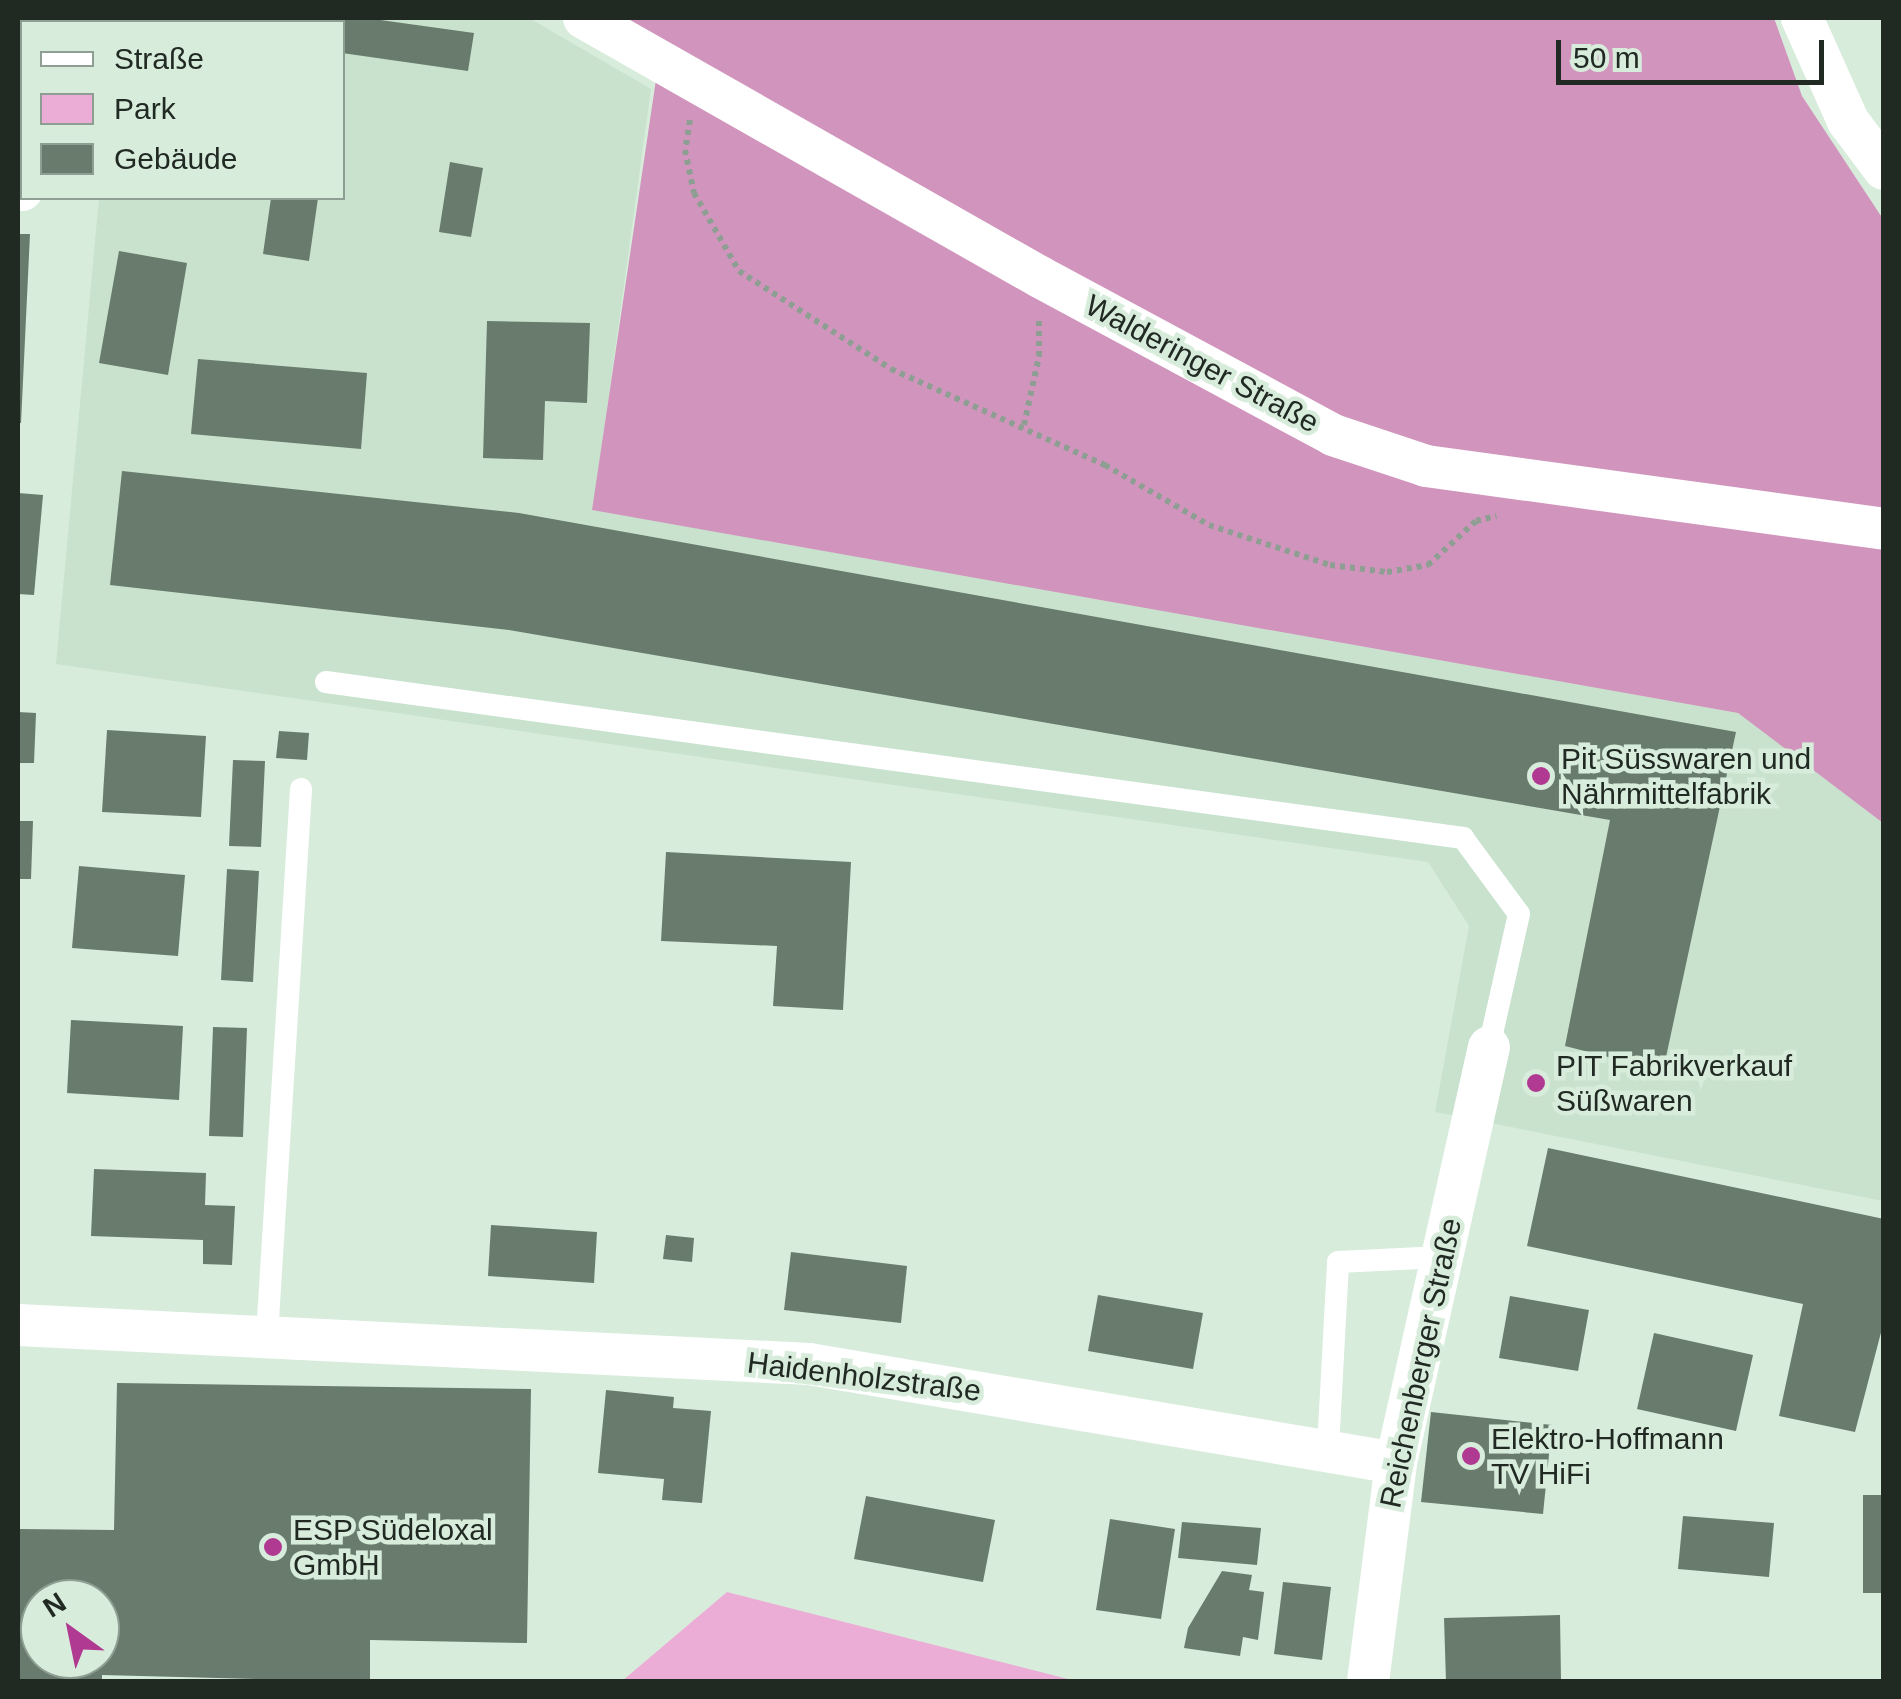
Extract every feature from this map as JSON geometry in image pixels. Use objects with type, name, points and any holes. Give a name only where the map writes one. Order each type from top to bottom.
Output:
[{"type":"street","name":"Walderinger Straße","points":[[584,18],[1040,277],[1333,435],[1426,466],[1550,486],[1884,528]]},
{"type":"street","points":[[1802,18],[1848,121],[1884,168]]},
{"type":"street","name":"Reichenberger Straße","points":[[1368,1682],[1396,1463],[1489,1048]]},
{"type":"street","name":"Haidenholzstraße","points":[[18,1325],[809,1364],[1328,1448],[1396,1463]]},
{"type":"lane","points":[[326,682],[1463,838],[1519,914],[1489,1048]]},
{"type":"lane","points":[[267,1336],[301,789]]},
{"type":"lane","points":[[1328,1448],[1338,1262],[1442,1257]]},
{"type":"path","points":[[698,80],[685,150],[694,193],[739,272],[891,370],[1024,426],[1209,524],[1330,565],[1387,572],[1428,564],[1476,521],[1518,510],[1550,486]]},
{"type":"path","points":[[1024,426],[1039,356],[1040,277]]},
{"type":"shaded area","points":[[529,18],[651,89],[593,510],[1738,713],[1883,823],[1883,1201],[1435,1112],[1469,926],[1428,862],[56,664],[99,200],[345,200],[345,20],[290,20]]},
{"type":"shaded area","points":[[614,18],[1774,18],[1802,96],[1883,219],[1883,823],[1738,713],[592,510],[661,46]]},
{"type":"green space","points":[[727,1592],[1076,1681],[622,1681]]},
{"type":"building","points":[[366,18],[474,33],[468,71],[345,53],[345,20],[296,20]]},
{"type":"building","points":[[18,30],[20,30],[20,150]]},
{"type":"building","points":[[450,162],[483,168],[471,237],[439,232]]},
{"type":"building","points":[[271,200],[318,200],[309,261],[263,254]]},
{"type":"building","points":[[18,234],[30,234],[21,423],[18,423]]},
{"type":"building","points":[[119,251],[187,263],[168,375],[99,363]]},
{"type":"building","points":[[487,321],[590,323],[587,403],[545,401],[543,460],[483,458]]},
{"type":"building","points":[[198,359],[367,373],[361,449],[191,434]]},
{"type":"building","name":"Pit Süsswaren und Nährmittelfabrik","points":[[122,471],[519,513],[1736,732],[1663,1071],[1565,1046],[1610,820],[509,630],[110,585]]},
{"type":"building","points":[[18,493],[43,495],[34,595],[18,594]]},
{"type":"building","points":[[18,712],[36,713],[34,763],[18,763]]},
{"type":"building","points":[[107,730],[206,736],[201,817],[102,812]]},
{"type":"building","points":[[279,731],[309,733],[307,760],[276,758]]},
{"type":"building","points":[[233,760],[265,761],[261,847],[229,846]]},
{"type":"building","points":[[18,821],[33,821],[31,879],[18,879]]},
{"type":"building","points":[[666,852],[851,862],[843,1010],[773,1006],[777,946],[661,941]]},
{"type":"building","points":[[79,866],[185,875],[178,956],[72,948]]},
{"type":"building","points":[[227,869],[259,871],[253,982],[221,980]]},
{"type":"building","points":[[71,1020],[183,1026],[179,1100],[67,1093]]},
{"type":"building","points":[[213,1027],[247,1028],[243,1137],[209,1136]]},
{"type":"building","points":[[1548,1148],[1884,1219],[1884,1321],[1855,1432],[1779,1416],[1803,1304],[1527,1246]]},
{"type":"building","points":[[94,1169],[206,1173],[205,1205],[235,1206],[232,1265],[203,1264],[203,1240],[91,1236]]},
{"type":"building","points":[[491,1225],[597,1232],[594,1283],[488,1276]]},
{"type":"building","points":[[666,1235],[694,1238],[692,1262],[663,1259]]},
{"type":"building","points":[[791,1252],[907,1266],[901,1323],[784,1310]]},
{"type":"building","points":[[1098,1295],[1203,1313],[1193,1369],[1088,1351]]},
{"type":"building","points":[[1510,1296],[1589,1310],[1578,1371],[1499,1358]]},
{"type":"building","points":[[1654,1333],[1753,1355],[1736,1431],[1637,1409]]},
{"type":"building","name":"ESP Südeloxal GmbH","points":[[117,1383],[531,1389],[527,1643],[370,1640],[370,1682],[120,1675],[120,1579],[20,1579],[20,1679],[102,1682],[18,1682],[18,1529],[114,1530]]},
{"type":"building","points":[[606,1390],[674,1397],[673,1408],[711,1411],[702,1503],[662,1500],[664,1479],[598,1473]]},
{"type":"building","points":[[1431,1412],[1552,1425],[1543,1514],[1421,1502]]},
{"type":"building","points":[[1863,1495],[1884,1495],[1884,1593],[1863,1593]]},
{"type":"building","points":[[866,1496],[995,1520],[983,1582],[854,1559]]},
{"type":"building","points":[[1683,1516],[1774,1523],[1769,1577],[1678,1569]]},
{"type":"building","points":[[1110,1519],[1175,1529],[1161,1619],[1096,1610]]},
{"type":"building","points":[[1182,1522],[1261,1528],[1257,1565],[1178,1558]]},
{"type":"building","points":[[1222,1571],[1252,1575],[1249,1590],[1264,1592],[1258,1640],[1243,1637],[1240,1656],[1184,1648],[1188,1628]]},
{"type":"building","points":[[1283,1582],[1331,1587],[1322,1660],[1274,1654]]},
{"type":"building","points":[[1560,1615],[1561,1681],[1446,1682],[1444,1618]]},
{"type":"place","name":"Pit Süsswaren und Nährmittelfabrik","points":[[1541,776]]},
{"type":"place","name":"PIT Fabrikverkauf Süßwaren","points":[[1536,1083]]},
{"type":"place","name":"Elektro-Hoffmann TV HiFi","points":[[1471,1456]]},
{"type":"place","name":"ESP Südeloxal GmbH","points":[[273,1547]]}]
